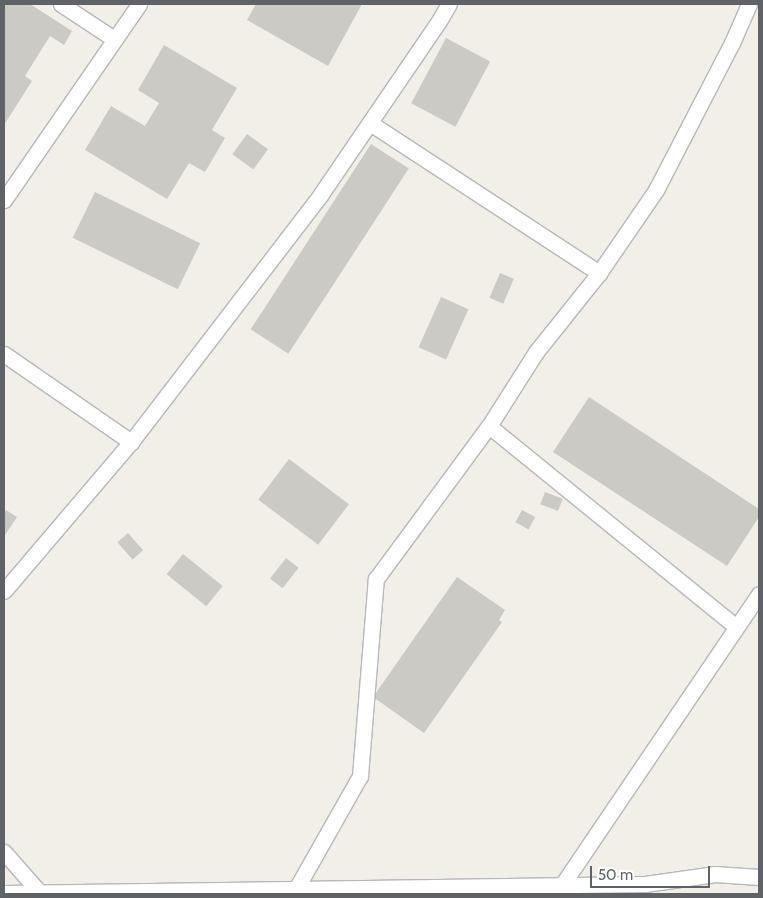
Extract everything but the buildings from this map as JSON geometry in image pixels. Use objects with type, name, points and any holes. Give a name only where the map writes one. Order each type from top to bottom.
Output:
[{"type":"street","points":[[61,4],[114,39]]},
{"type":"street","points":[[4,200],[139,4]]},
{"type":"street","points":[[4,591],[131,442],[321,194],[439,21],[448,4]]},
{"type":"street","points":[[286,891],[360,776],[376,579],[489,426],[536,352],[599,273],[656,190],[732,43],[749,4]]},
{"type":"street","points":[[370,123],[599,273]]},
{"type":"street","points":[[4,354],[131,442]]},
{"type":"street","points":[[489,426],[736,627]]},
{"type":"street","points":[[562,884],[759,594]]},
{"type":"street","points":[[4,852],[40,892]]},
{"type":"street","points":[[4,893],[286,891],[562,884],[645,884],[715,874],[759,877]]}]
